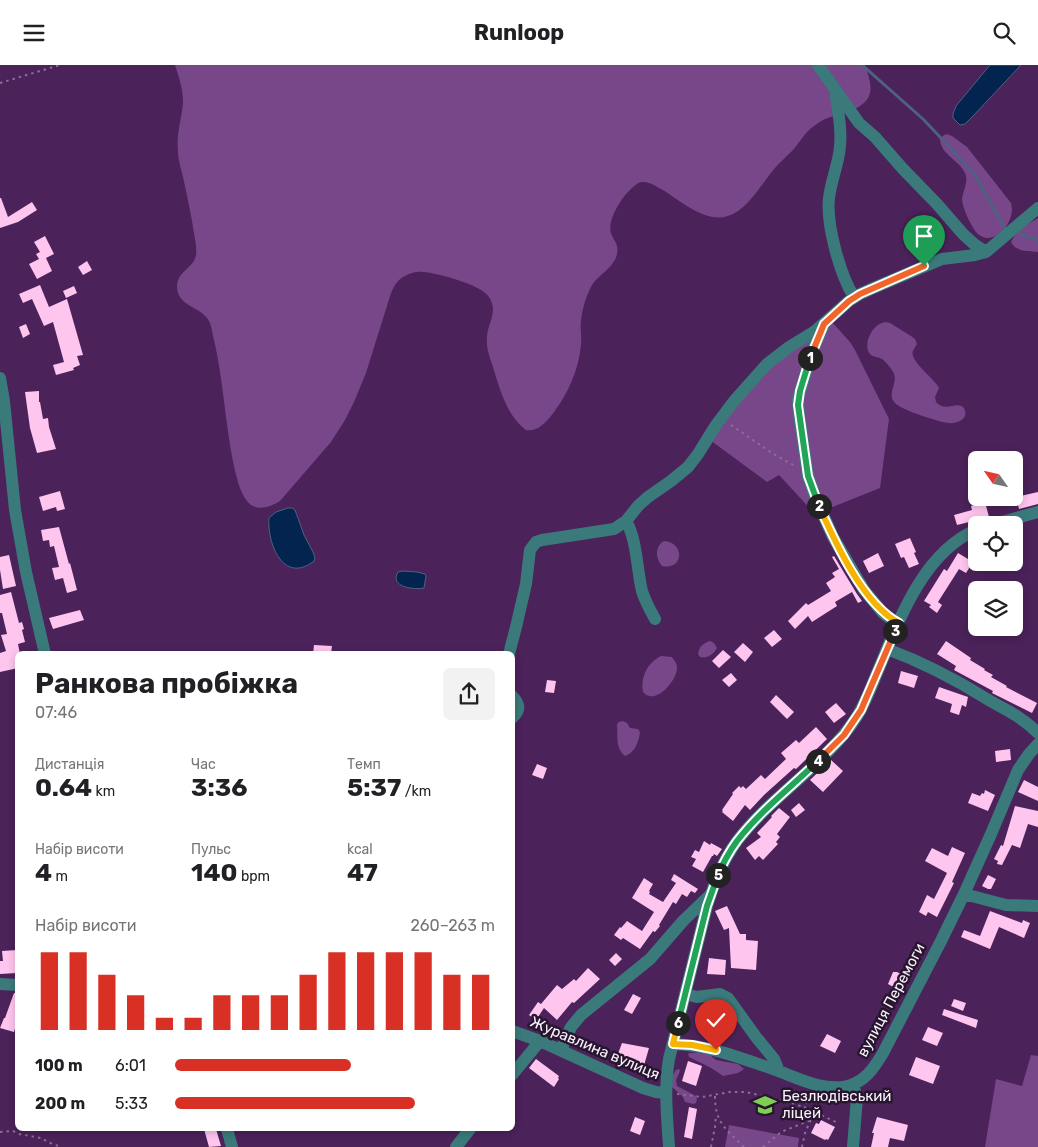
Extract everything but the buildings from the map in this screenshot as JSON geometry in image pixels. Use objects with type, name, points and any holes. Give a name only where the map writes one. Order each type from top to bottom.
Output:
[{"type":"street","points":[[818,65],[859,123],[875,137],[963,234],[986,252]]},
{"type":"street","points":[[836,93],[840,121],[840,148],[830,189],[829,212],[832,235],[841,268],[846,283],[854,297]]},
{"type":"street","points":[[510,651],[526,584],[530,550],[533,545],[538,541],[614,529],[626,521],[642,502],[688,467],[734,401],[767,364],[824,324],[854,297],[942,259],[986,252],[1038,208]]},
{"type":"street","points":[[824,324],[812,352],[798,399],[808,476],[833,537],[864,590],[883,613],[899,623]]},
{"type":"street","points":[[0,378],[4,401],[14,510],[44,651]]},
{"type":"street","points":[[1023,516],[1038,512]]},
{"type":"street","points":[[626,521],[629,527],[645,600],[655,619]]},
{"type":"street","points":[[669,1147],[665,1093],[666,1078],[710,895],[724,861],[743,833],[830,749],[850,726],[861,710],[914,592],[931,566],[943,553],[955,542],[968,535]]},
{"type":"street","points":[[887,649],[956,680],[1020,717],[1038,733]]},
{"type":"street","points":[[515,699],[519,707],[515,715]]},
{"type":"street","name":"вулиця Перемоги","points":[[853,1084],[865,1077],[877,1063],[964,895],[992,834],[1014,778],[1023,762],[1038,744]]},
{"type":"street","points":[[561,1050],[571,1027],[581,1015],[650,959],[683,921],[710,895]]},
{"type":"street","points":[[964,895],[1006,905],[1038,907]]},
{"type":"street","points":[[0,984],[15,985]]},
{"type":"street","points":[[685,994],[697,997],[720,994],[728,998],[750,1030],[774,1059],[777,1066],[776,1070]]},
{"type":"street","name":"Журавлина вулиця","points":[[515,1032],[561,1050],[650,1090],[665,1093]]},
{"type":"street","points":[[515,1071],[540,1041]]},
{"type":"street","points":[[673,1044],[707,1047],[814,1083],[832,1087],[853,1084],[857,1098],[852,1147]]},
{"type":"street","points":[[228,1131],[232,1147]]},
{"type":"street","points":[[456,1147],[468,1131]]},
{"type":"path","points":[[0,83],[60,65]]},
{"type":"path","points":[[718,422],[729,424],[772,453],[788,461],[808,476]]},
{"type":"path","points":[[804,1107],[814,1083]]},
{"type":"path","points":[[665,1093],[702,1097],[730,1092],[746,1092],[804,1107],[836,1122]]},
{"type":"path","points":[[711,1147],[715,1127],[715,1096]]},
{"type":"path","points":[[802,1147],[805,1133],[814,1112]]},
{"type":"path","points":[[716,1113],[725,1127],[744,1147]]},
{"type":"path","points":[[764,1147],[781,1132],[810,1120]]},
{"type":"path","points":[[0,1132],[13,1131],[41,1138],[62,1147]]},
{"type":"shaded area","points":[[175,65],[865,65],[870,81],[870,94],[860,106],[825,119],[809,130],[774,169],[746,205],[732,215],[716,217],[700,213],[647,182],[639,183],[630,190],[619,204],[611,222],[611,233],[617,247],[615,259],[593,284],[585,301],[581,321],[580,354],[575,373],[557,408],[546,422],[537,429],[526,430],[519,424],[509,410],[502,393],[487,345],[487,333],[493,313],[489,297],[478,288],[469,284],[439,275],[418,272],[403,277],[396,283],[391,293],[366,373],[345,420],[331,442],[280,501],[270,506],[258,508],[251,505],[247,500],[238,482],[230,446],[217,354],[210,324],[203,314],[185,302],[178,293],[177,287],[180,277],[195,259],[196,250],[178,158],[178,138],[183,97]]},
{"type":"shaded area","points":[[947,134],[967,147],[1011,203],[1011,217],[1003,231],[991,238],[978,234],[970,223],[962,199],[966,183],[965,173],[959,164],[946,153],[941,144],[940,139]]},
{"type":"shaded area","points":[[1038,218],[1038,252],[1016,248],[1011,242],[1013,238]]},
{"type":"shaded area","points":[[831,321],[855,350],[889,419],[880,488],[815,514],[779,475],[767,482],[710,440],[755,380]]},
{"type":"shaded area","points":[[886,322],[915,339],[917,344],[913,355],[915,360],[939,388],[935,397],[936,402],[947,407],[961,406],[964,408],[965,413],[962,419],[953,423],[944,422],[912,412],[895,403],[892,396],[895,381],[893,372],[882,359],[871,355],[867,347],[868,338],[874,329],[879,324]]},
{"type":"shaded area","points":[[664,541],[676,546],[679,556],[675,564],[669,566],[662,566],[657,556],[659,546]]},
{"type":"shaded area","points":[[710,641],[714,643],[717,648],[716,650],[708,657],[700,657],[698,654],[700,647]]},
{"type":"shaded area","points":[[661,656],[672,657],[677,667],[677,672],[668,687],[659,694],[649,696],[643,692],[644,676],[652,662]]},
{"type":"shaded area","points":[[623,721],[630,728],[638,729],[640,732],[634,749],[625,756],[618,746],[617,737],[617,724]]},
{"type":"shaded area","points":[[688,1054],[709,1054],[716,1060],[738,1064],[744,1069],[738,1073],[723,1076],[689,1057]]},
{"type":"shaded area","points":[[1031,1055],[1038,1056],[1038,1147],[985,1147],[996,1079],[1022,1086]]},
{"type":"shaded area","points":[[679,1069],[676,1080],[677,1086],[696,1096],[696,1103],[685,1102],[683,1097],[672,1087],[673,1076],[676,1070]]},
{"type":"shaded area","points":[[729,1125],[799,1138],[798,1147],[725,1147]]},
{"type":"water","points":[[990,65],[1021,65],[965,124],[960,125],[953,118],[956,106]]},
{"type":"water","points":[[288,508],[295,510],[315,558],[314,561],[303,567],[294,568],[286,565],[279,558],[271,539],[269,518],[276,512]]},
{"type":"water","points":[[398,572],[425,574],[424,588],[409,588],[400,584],[396,577]]},
{"type":"waterway","points":[[862,65],[923,119],[974,173],[1005,229]]},
{"type":"waterway","points":[[1020,234],[1038,240]]},
{"type":"place","name":"Безлюдівський ліцей","points":[[765,1105]]},
{"type":"route","points":[[716,1050],[707,1047],[673,1044],[710,895],[724,861],[743,833],[762,813],[844,735],[861,710],[899,623],[883,613],[864,590],[829,528],[814,494],[807,469],[800,425],[798,396],[812,352],[824,324],[849,301],[860,294],[924,266]]}]
